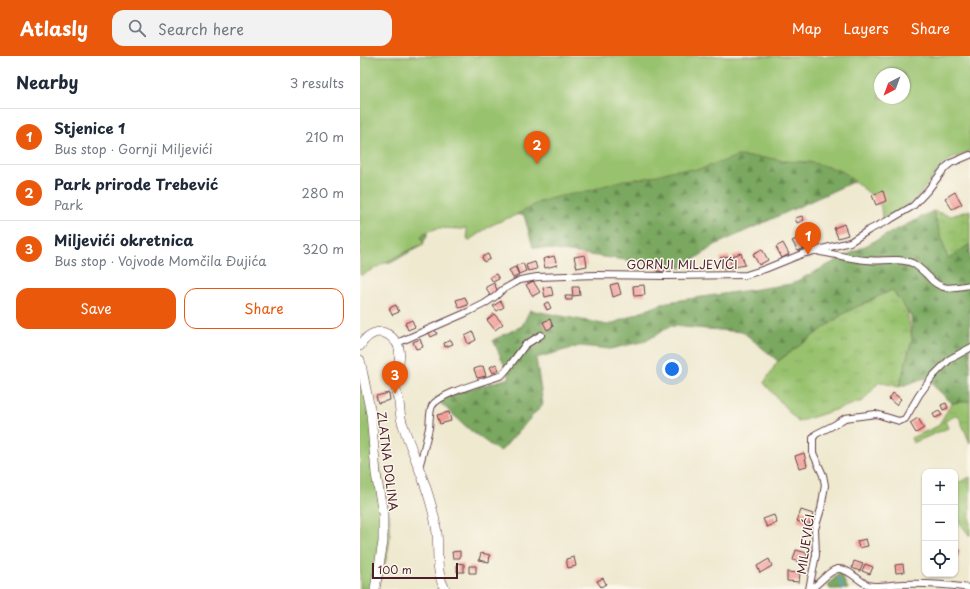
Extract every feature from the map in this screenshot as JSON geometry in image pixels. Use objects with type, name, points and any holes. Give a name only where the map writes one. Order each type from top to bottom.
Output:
[{"type":"main road","points":[[360,346],[366,338],[376,332],[389,335],[397,343],[399,361],[396,388],[402,424],[419,469],[434,517],[437,535],[437,565],[440,579],[445,589]]},
{"type":"main road","name":"ZLATNA DOLINA","points":[[360,360],[371,414],[376,474],[383,514],[383,542],[375,589]]},
{"type":"street","name":"GORNJI MILJEVIĆI","points":[[397,343],[484,304],[502,290],[520,280],[536,276],[746,275],[802,254],[850,242],[913,206],[945,168],[951,163],[970,155]]},
{"type":"street","points":[[817,251],[866,260],[906,261],[923,270],[933,283],[938,286],[944,288],[957,288],[970,285]]},
{"type":"street","points":[[419,469],[429,428],[432,406],[450,394],[502,375],[525,345],[541,335]]},
{"type":"street","name":"MILJEVIĆI","points":[[810,589],[816,555],[815,529],[821,509],[825,485],[823,474],[813,453],[813,438],[816,434],[845,418],[852,416],[876,414],[899,420],[905,419],[919,395],[933,376],[950,359],[970,348]]},
{"type":"street","name":"MILJEVIĆI","points":[[810,589],[832,571],[838,569],[848,572],[869,587],[868,585],[881,586],[918,584],[970,588]]},
{"type":"green space","points":[[360,56],[970,56],[868,175],[715,245],[682,268],[533,247],[524,215],[458,212],[432,224],[423,244],[393,262],[360,263]]},
{"type":"green space","points":[[360,56],[970,56],[970,151],[946,162],[916,199],[899,211],[882,219],[881,207],[876,198],[841,170],[809,162],[738,156],[701,169],[675,170],[646,178],[624,180],[586,192],[541,201],[514,216],[490,226],[468,241],[466,228],[438,228],[424,233],[421,238],[424,244],[411,249],[360,275]]},
{"type":"green space","points":[[970,210],[970,244],[948,260],[933,211],[951,216]]},
{"type":"green space","points":[[933,211],[948,259],[970,244],[970,401],[952,403],[925,378],[899,387],[912,340],[911,316],[892,290],[846,312],[778,361],[743,332],[671,326],[646,341],[610,349],[580,346],[536,358],[543,404],[500,452],[471,431],[435,398],[510,378],[493,340],[522,326],[530,310],[608,325],[667,302],[791,284]]},
{"type":"green space","points":[[892,290],[907,310],[912,340],[899,387],[879,382],[863,401],[798,422],[764,383],[777,362],[846,312]]},
{"type":"green space","points":[[360,372],[368,372],[377,454],[387,500],[390,526],[388,549],[377,589],[360,589]]},
{"type":"green space","points":[[970,401],[970,443],[958,415],[945,421],[948,428],[913,443],[911,438],[938,426],[952,403]]},
{"type":"green space","points":[[970,477],[970,536],[958,521],[958,483]]},
{"type":"green space","points":[[840,572],[848,589],[830,589],[828,585]]},
{"type":"building","points":[[883,191],[886,201],[876,205],[872,195]]},
{"type":"building","points":[[955,192],[962,204],[952,209],[945,198]]},
{"type":"building","points":[[802,216],[804,220],[797,223],[795,218]]},
{"type":"building","points":[[844,224],[848,235],[838,238],[834,228]]},
{"type":"building","points":[[801,237],[806,247],[798,251],[792,241]]},
{"type":"building","points":[[783,243],[789,254],[782,258],[776,247]]},
{"type":"building","points":[[762,249],[768,260],[759,265],[753,254]]},
{"type":"building","points":[[741,253],[745,265],[735,267],[732,256]]},
{"type":"building","points":[[488,254],[490,259],[484,262],[482,257]]},
{"type":"building","points":[[585,255],[587,266],[577,268],[574,257]]},
{"type":"building","points":[[554,256],[557,265],[545,268],[543,259]]},
{"type":"building","points":[[729,256],[732,268],[724,270],[720,258]]},
{"type":"building","points":[[535,262],[537,269],[528,271],[526,265]]},
{"type":"building","points":[[523,263],[526,271],[519,274],[516,266]]},
{"type":"building","points":[[658,266],[665,267],[664,272],[657,271]]},
{"type":"building","points":[[515,267],[519,275],[513,278],[509,270]]},
{"type":"building","points":[[496,274],[499,279],[493,282],[490,277]]},
{"type":"building","points":[[533,281],[540,292],[533,296],[526,285]]},
{"type":"building","points":[[494,283],[498,292],[490,296],[486,287]]},
{"type":"building","points":[[618,283],[621,294],[613,297],[610,285]]},
{"type":"building","points":[[644,285],[645,295],[634,296],[633,286]]},
{"type":"building","points":[[551,286],[553,295],[545,297],[543,288]]},
{"type":"building","points":[[572,287],[579,287],[580,295],[573,296]]},
{"type":"building","points":[[565,296],[572,296],[572,300],[566,300]]},
{"type":"building","points":[[465,297],[468,305],[459,308],[456,300]]},
{"type":"building","points":[[501,301],[504,307],[497,311],[493,306]]},
{"type":"building","points":[[548,302],[551,308],[547,310],[544,304]]},
{"type":"building","points":[[396,305],[399,312],[392,315],[389,308]]},
{"type":"building","points":[[494,314],[503,324],[495,330],[487,320]]},
{"type":"building","points":[[550,319],[553,327],[547,330],[543,322]]},
{"type":"building","points":[[412,320],[415,327],[408,330],[405,323]]},
{"type":"building","points":[[434,328],[437,334],[431,337],[428,331]]},
{"type":"building","points":[[473,332],[476,340],[468,344],[465,336]]},
{"type":"building","points":[[420,339],[423,347],[416,349],[413,342]]},
{"type":"building","points":[[451,340],[453,344],[445,347],[444,343]]},
{"type":"building","points":[[496,364],[499,370],[493,373],[490,367]]},
{"type":"building","points":[[483,366],[486,376],[477,378],[474,369]]},
{"type":"building","points":[[389,393],[390,400],[378,403],[376,396]]},
{"type":"building","points":[[893,393],[901,399],[896,405],[889,399]]},
{"type":"building","points":[[946,403],[948,408],[943,410],[941,405]]},
{"type":"building","points":[[939,411],[942,415],[935,418],[933,414]]},
{"type":"building","points":[[449,412],[451,421],[440,424],[437,415]]},
{"type":"building","points":[[918,418],[924,428],[916,433],[910,423]]},
{"type":"building","points":[[804,453],[807,466],[799,468],[795,456]]},
{"type":"building","points":[[801,510],[813,514],[809,525],[797,521]]},
{"type":"building","points":[[774,515],[777,523],[767,527],[763,519]]},
{"type":"building","points":[[866,539],[868,546],[859,548],[857,541]]},
{"type":"building","points":[[796,550],[807,553],[804,564],[793,560]]},
{"type":"building","points":[[460,551],[460,558],[453,558],[452,552]]},
{"type":"building","points":[[481,553],[490,555],[489,562],[479,560]]},
{"type":"building","points":[[574,557],[576,566],[568,568],[566,559]]},
{"type":"building","points":[[769,559],[772,566],[760,573],[757,566]]},
{"type":"building","points":[[854,561],[863,564],[860,571],[852,568]]},
{"type":"building","points":[[457,563],[464,564],[464,572],[457,572]]},
{"type":"building","points":[[865,564],[873,567],[870,574],[862,571]]},
{"type":"building","points":[[903,564],[904,572],[896,573],[895,565]]},
{"type":"building","points":[[469,566],[476,566],[476,573],[469,573]]},
{"type":"building","points":[[787,572],[800,573],[799,582],[787,581]]},
{"type":"building","points":[[603,578],[606,584],[601,587],[597,581]]},
{"type":"waterway","points":[[838,577],[843,589]]},
{"type":"place","name":"Park prirode Trebević","points":[[537,164]]},
{"type":"place","name":"Stjenice 1","points":[[808,255]]},
{"type":"place","name":"Miljevići okretnica","points":[[395,394]]}]
